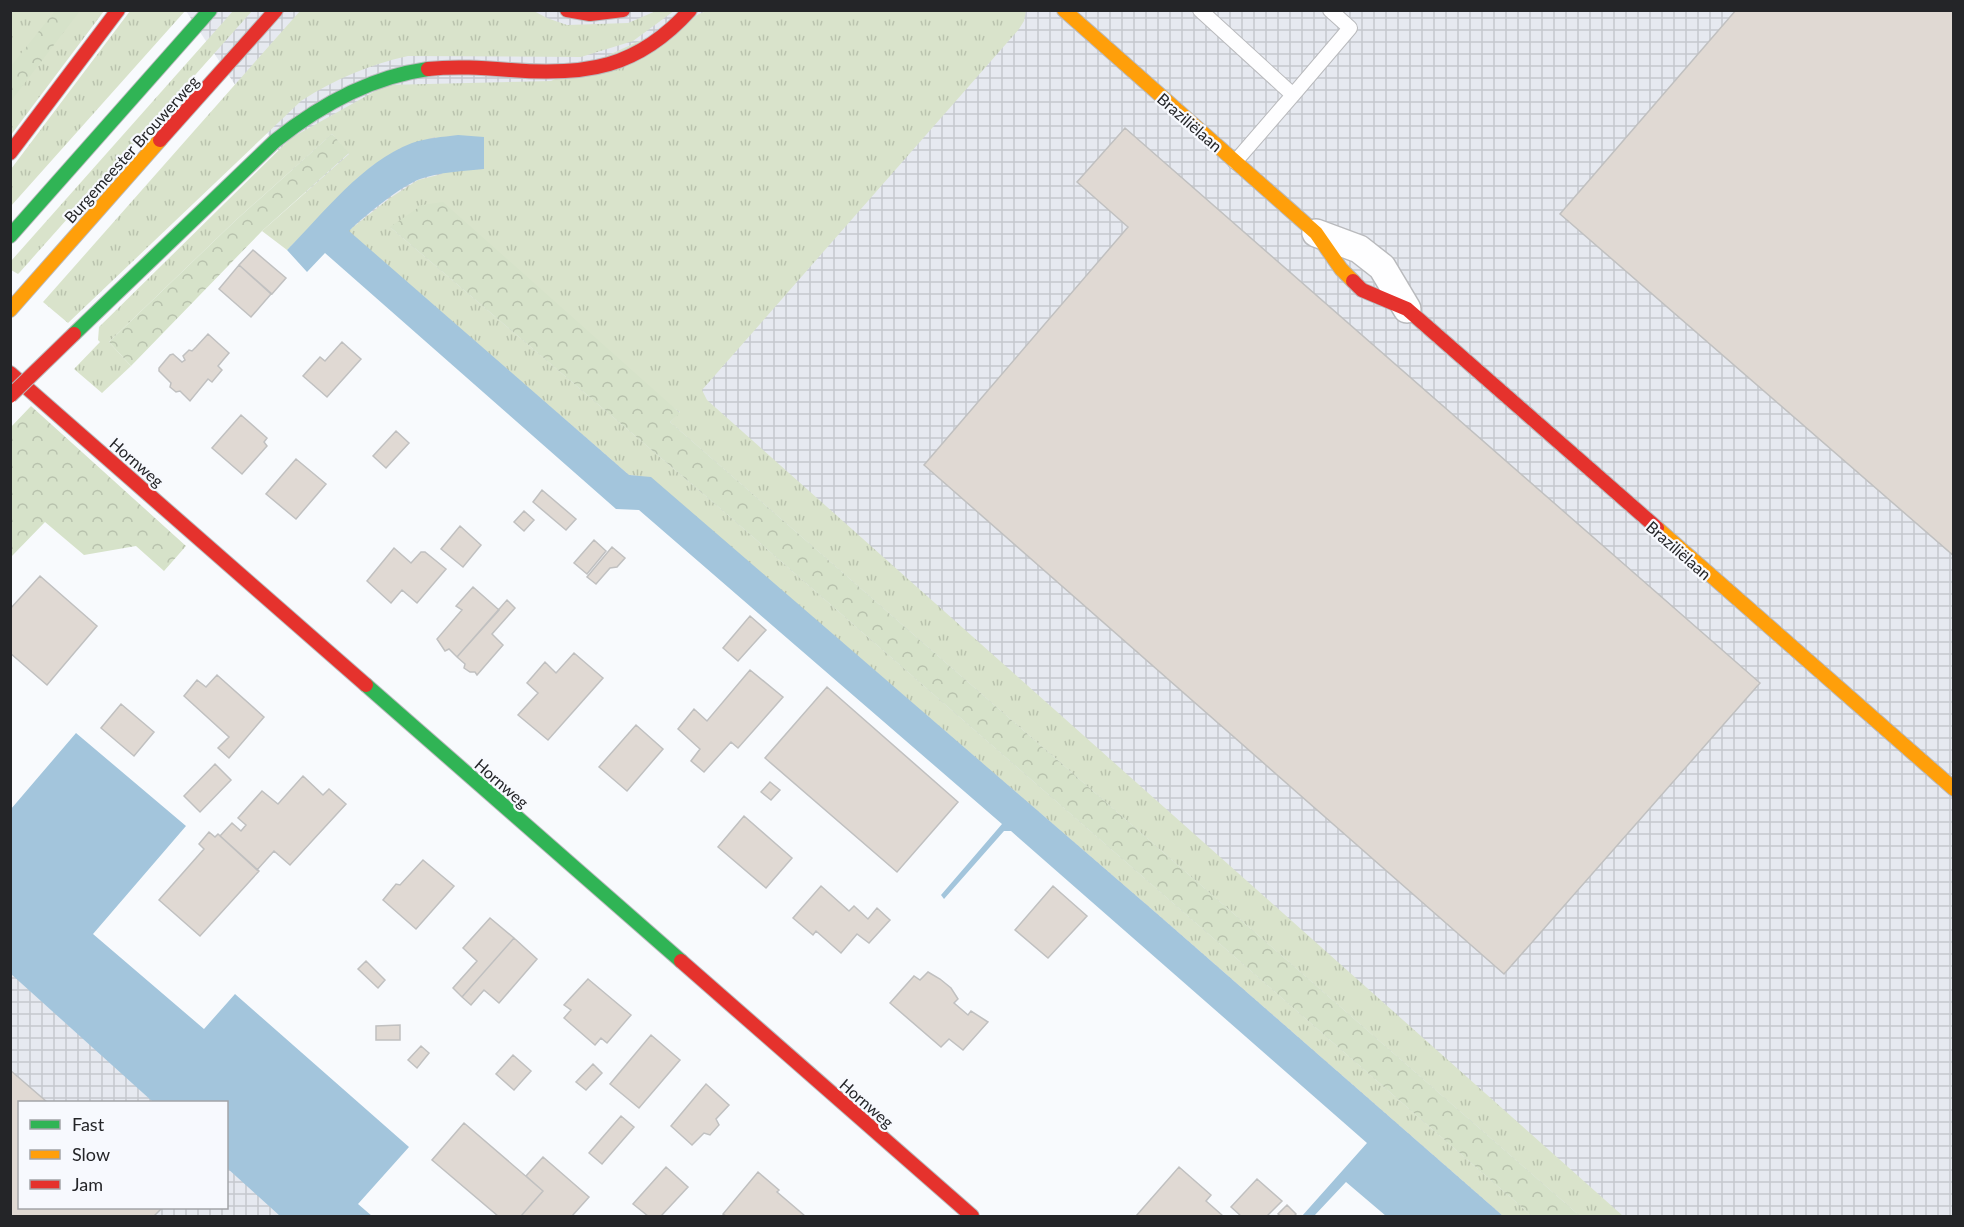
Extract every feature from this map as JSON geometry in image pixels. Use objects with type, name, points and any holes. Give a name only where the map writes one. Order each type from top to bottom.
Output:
[{"type":"main road","points":[[10,153],[117,10]]},
{"type":"main road","name":"Burgemeester Brouwerweg","points":[[10,236],[210,10]]},
{"type":"main road","name":"Burgemeester Brouwerweg","points":[[10,310],[276,10]]},
{"type":"main road","points":[[567,10],[590,14],[622,10]]},
{"type":"main road","points":[[10,396],[275,141],[329,102],[367,83],[427,69],[465,66],[554,70],[603,64],[636,54],[653,45],[690,10]]},
{"type":"main road","name":"Braziliëlaan","points":[[1064,10],[1316,233]]},
{"type":"main road","name":"Braziliëlaan","points":[[1407,309],[1953,789]]},
{"type":"main road","name":"Hornweg","points":[[10,373],[972,1216]]},
{"type":"street","name":"Braziliëlaan","points":[[1316,233],[1359,249],[1382,267],[1407,309]]},
{"type":"lane","points":[[1200,10],[1293,95]]},
{"type":"lane","points":[[1235,162],[1350,28],[1330,10]]},
{"type":"shaded area","points":[[186,11],[1953,11],[1953,1216],[1471,1216],[335,235]]},
{"type":"shaded area","points":[[10,934],[187,1101],[18,1101],[18,1209],[228,1209],[228,1140],[308,1216],[11,1216]]},
{"type":"green space","points":[[13,10],[104,11],[11,135],[11,13]]},
{"type":"green space","points":[[55,11],[80,11],[11,101],[11,66]]},
{"type":"green space","points":[[130,11],[185,11],[11,206],[11,169]]},
{"type":"green space","points":[[233,11],[252,11],[20,272],[18,274],[11,270],[11,261]]},
{"type":"green space","points":[[300,11],[534,11],[567,25],[628,23],[656,11],[674,11],[633,41],[581,57],[408,56],[366,68],[326,86],[301,101],[68,323],[43,302]]},
{"type":"green space","points":[[706,11],[1026,11],[1019,29],[702,390],[707,400],[1623,1216],[1580,1216],[670,422],[680,412],[390,227],[721,509],[1532,1216],[1503,1216],[1155,912],[651,478],[629,475],[348,231],[390,198],[418,180],[442,174],[435,137],[399,149],[372,166],[287,250],[262,231],[349,154],[332,134],[236,220],[109,342],[131,366],[102,393],[74,369],[100,342],[98,340],[99,327],[291,138],[386,85],[551,81]]},
{"type":"green space","points":[[332,134],[349,153],[262,231],[131,366],[109,342],[236,220]]},
{"type":"green space","points":[[443,202],[680,413],[670,422],[1580,1216],[1532,1216],[721,509],[390,227],[422,205]]},
{"type":"green space","points":[[31,406],[186,546],[164,571],[136,546],[84,555],[45,522],[11,557],[11,427]]},
{"type":"water","points":[[458,135],[484,137],[484,169],[444,173],[420,179],[393,195],[349,231],[629,475],[651,477],[1503,1216],[1386,1216],[1346,1182],[1314,1216],[1302,1216],[1367,1143],[1011,831],[1004,831],[944,899],[941,895],[1002,824],[639,510],[616,509],[325,253],[307,272],[287,250],[345,190],[376,163],[412,143]]},
{"type":"water","points":[[76,733],[186,826],[93,934],[204,1029],[235,994],[409,1147],[358,1204],[372,1216],[280,1216],[228,1169],[228,1101],[152,1101],[11,974],[11,809]]},
{"type":"building","points":[[1736,10],[1954,10],[1954,556],[1560,214]]},
{"type":"building","points":[[1125,128],[1760,683],[1504,974],[924,465],[1128,227],[1077,182]]},
{"type":"building","points":[[253,250],[286,278],[272,294],[239,265]]},
{"type":"building","points":[[239,265],[271,294],[251,317],[219,289]]},
{"type":"building","points":[[208,334],[229,353],[218,366],[222,370],[212,382],[208,379],[190,401],[180,391],[176,392],[170,387],[171,383],[159,371],[159,368],[173,354],[182,362],[185,360],[183,356],[189,350],[192,351]]},
{"type":"building","points":[[342,342],[361,359],[327,397],[303,376],[320,357],[325,361]]},
{"type":"building","points":[[241,415],[267,438],[264,442],[267,446],[242,474],[212,448]]},
{"type":"building","points":[[396,431],[409,443],[386,468],[373,456]]},
{"type":"building","points":[[296,459],[326,484],[296,519],[266,494]]},
{"type":"building","points":[[542,490],[576,519],[566,530],[533,502]]},
{"type":"building","points":[[524,511],[534,520],[524,531],[514,522]]},
{"type":"building","points":[[460,526],[481,545],[463,567],[441,549]]},
{"type":"building","points":[[594,540],[606,551],[587,574],[574,563]]},
{"type":"building","points":[[612,547],[625,558],[617,567],[610,568],[596,584],[587,577]]},
{"type":"building","points":[[394,548],[411,563],[421,552],[425,552],[446,569],[417,603],[402,590],[391,603],[367,581]]},
{"type":"building","points":[[40,576],[97,626],[47,685],[10,653],[10,609]]},
{"type":"building","points":[[473,587],[499,610],[457,657],[449,649],[445,651],[437,639],[462,610],[456,606]]},
{"type":"building","points":[[507,600],[515,608],[492,634],[503,645],[477,675],[475,672],[470,672],[464,668],[465,664],[457,657]]},
{"type":"building","points":[[750,616],[766,630],[738,661],[723,648]]},
{"type":"building","points":[[574,653],[603,678],[548,740],[518,715],[538,693],[527,683],[545,662],[556,673]]},
{"type":"building","points":[[750,670],[783,697],[738,748],[731,742],[704,772],[691,761],[700,749],[678,729],[694,709],[707,721]]},
{"type":"building","points":[[217,675],[264,717],[229,758],[218,748],[229,737],[184,696],[197,680],[206,687]]},
{"type":"building","points":[[827,687],[958,802],[897,872],[765,758]]},
{"type":"building","points":[[121,704],[154,732],[134,756],[101,728]]},
{"type":"building","points":[[636,725],[663,749],[627,791],[599,767]]},
{"type":"building","points":[[215,764],[231,780],[200,812],[184,796]]},
{"type":"building","points":[[303,776],[323,795],[329,789],[346,804],[290,865],[274,851],[257,870],[220,836],[232,823],[241,831],[246,825],[238,818],[262,791],[278,804]]},
{"type":"building","points":[[770,782],[780,790],[771,800],[761,792]]},
{"type":"building","points":[[744,816],[792,858],[766,888],[718,847]]},
{"type":"building","points":[[209,832],[215,837],[218,834],[259,871],[200,936],[159,900],[204,849],[199,844]]},
{"type":"building","points":[[423,860],[454,886],[416,929],[383,900],[396,884],[400,885]]},
{"type":"building","points":[[821,886],[849,911],[854,906],[868,919],[877,908],[890,920],[869,943],[857,934],[841,953],[816,931],[813,935],[793,918]]},
{"type":"building","points":[[1053,886],[1087,916],[1048,958],[1015,930]]},
{"type":"building","points":[[490,918],[514,938],[462,997],[453,988],[477,961],[463,948]]},
{"type":"building","points":[[514,938],[537,959],[499,1003],[484,990],[471,1005],[462,997]]},
{"type":"building","points":[[366,961],[385,980],[378,988],[358,969]]},
{"type":"building","points":[[928,972],[951,988],[958,999],[954,1003],[968,1015],[971,1011],[988,1022],[963,1050],[949,1039],[941,1047],[890,1003],[914,976],[920,980]]},
{"type":"building","points":[[588,979],[631,1015],[607,1043],[601,1038],[595,1045],[564,1018],[571,1010],[564,1005]]},
{"type":"building","points":[[400,1025],[400,1040],[376,1040],[376,1026]]},
{"type":"building","points":[[651,1035],[680,1060],[639,1108],[610,1084]]},
{"type":"building","points":[[421,1046],[429,1053],[417,1068],[408,1060]]},
{"type":"building","points":[[513,1055],[531,1071],[514,1090],[496,1074]]},
{"type":"building","points":[[593,1064],[602,1073],[586,1090],[576,1082]]},
{"type":"building","points":[[10,1070],[46,1101],[18,1101],[18,1209],[161,1209],[154,1216],[10,1216]]},
{"type":"building","points":[[706,1084],[729,1105],[716,1119],[719,1125],[710,1135],[704,1133],[692,1145],[671,1126]]},
{"type":"building","points":[[621,1116],[634,1127],[602,1164],[589,1153]]},
{"type":"building","points":[[464,1123],[543,1191],[521,1216],[498,1216],[432,1160]]},
{"type":"building","points":[[543,1157],[589,1197],[572,1216],[521,1216],[543,1191],[526,1176]]},
{"type":"building","points":[[666,1167],[688,1187],[661,1216],[648,1216],[633,1204]]},
{"type":"building","points":[[1179,1167],[1211,1195],[1206,1201],[1223,1216],[1136,1216]]},
{"type":"building","points":[[758,1172],[805,1216],[726,1216],[723,1214]]},
{"type":"building","points":[[1257,1179],[1282,1201],[1267,1216],[1241,1216],[1231,1207]]},
{"type":"building","points":[[1287,1205],[1296,1214],[1294,1216],[1278,1214]]},
{"type":"traffic: fast","points":[[10,236],[210,10]]},
{"type":"traffic: fast","points":[[74,334],[275,141],[292,128],[347,94],[386,79],[428,69]]},
{"type":"traffic: fast","points":[[366,685],[681,961]]},
{"type":"traffic: slow","points":[[1064,10],[1316,233],[1341,269],[1353,281]]},
{"type":"traffic: slow","points":[[10,310],[160,140]]},
{"type":"traffic: slow","points":[[1657,528],[1954,789]]},
{"type":"traffic: jam","points":[[10,153],[118,10]]},
{"type":"traffic: jam","points":[[160,140],[276,10]]},
{"type":"traffic: jam","points":[[567,10],[590,14],[623,10]]},
{"type":"traffic: jam","points":[[428,69],[469,68],[538,72],[587,69],[609,64],[651,45],[690,10]]},
{"type":"traffic: jam","points":[[1353,281],[1362,290],[1407,309],[1657,528]]},
{"type":"traffic: jam","points":[[10,396],[74,334]]},
{"type":"traffic: jam","points":[[10,373],[366,685]]},
{"type":"traffic: jam","points":[[681,961],[972,1216]]}]
